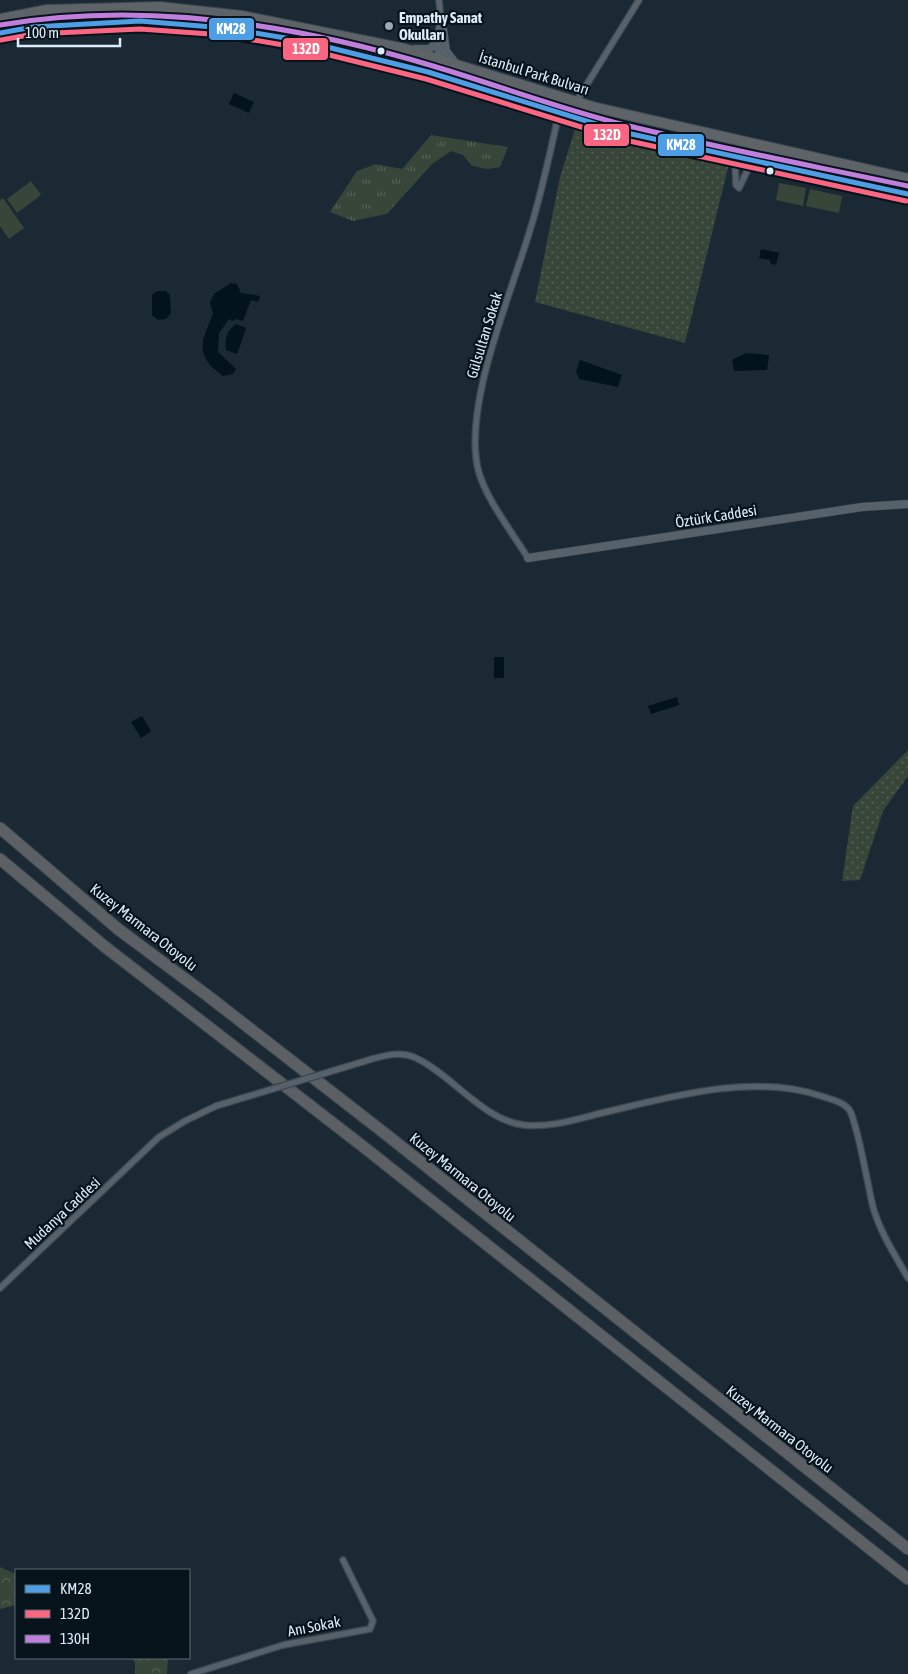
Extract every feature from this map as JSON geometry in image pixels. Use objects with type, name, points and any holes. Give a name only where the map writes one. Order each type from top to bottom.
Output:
[{"type":"highway","name":"İstanbul Park Bulvarı","points":[[0,19],[48,10],[160,7],[242,16],[442,58],[576,102],[908,179]]},
{"type":"highway","name":"İstanbul Park Bulvarı","points":[[0,32],[33,26],[140,21],[225,28],[303,41],[450,78],[622,132],[908,194]]},
{"type":"highway","name":"Kuzey Marmara Otoyolu","points":[[0,828],[118,929],[208,996],[383,1132],[646,1344],[908,1549]]},
{"type":"highway","points":[[0,859],[104,946],[365,1148],[908,1579]]},
{"type":"street","points":[[428,72],[442,58],[439,0]]},
{"type":"street","points":[[576,102],[639,0]]},
{"type":"street","points":[[441,22],[437,43],[450,78]]},
{"type":"street","points":[[364,56],[365,41]]},
{"type":"street","points":[[405,49],[429,49],[437,43]]},
{"type":"street","name":"Gülsultan Sokak","points":[[528,558],[481,479],[476,454],[476,417],[490,356],[537,205],[559,112]]},
{"type":"street","points":[[729,156],[735,162],[736,185],[739,188],[750,165],[759,162]]},
{"type":"street","name":"Öztürk Caddesi","points":[[528,558],[862,507],[908,504]]},
{"type":"street","name":"Mudanya Caddesi","points":[[0,1288],[159,1137],[185,1121],[216,1106],[391,1054],[415,1058],[496,1115],[512,1124],[527,1126],[550,1125],[681,1095],[734,1088],[774,1085],[797,1088],[838,1101],[850,1111],[862,1151],[874,1208],[886,1239],[908,1278]]},
{"type":"street","name":"Anı Sokak","points":[[190,1674],[283,1645],[370,1628],[374,1621],[343,1560]]},
{"type":"green space","points":[[575,129],[729,164],[685,343],[535,302],[560,177]]},
{"type":"green space","points":[[431,135],[508,147],[500,167],[488,169],[472,166],[463,155],[451,151],[432,164],[387,214],[353,221],[330,212],[357,171],[376,164],[402,169]]},
{"type":"green space","points":[[31,181],[41,195],[17,213],[7,199]]},
{"type":"green space","points":[[779,183],[806,188],[803,206],[776,200]]},
{"type":"green space","points":[[810,189],[842,196],[839,213],[806,206]]},
{"type":"green space","points":[[3,198],[24,228],[9,239],[0,226],[0,200]]},
{"type":"green space","points":[[908,750],[908,776],[883,811],[860,880],[842,881],[853,806]]},
{"type":"green space","points":[[0,1567],[15,1574],[15,1605],[0,1609]]},
{"type":"green space","points":[[132,1659],[168,1659],[167,1674],[135,1674],[135,1662]]},
{"type":"water","points":[[234,93],[254,102],[249,113],[229,104]]},
{"type":"water","points":[[761,249],[779,253],[776,265],[770,263],[770,260],[759,258]]},
{"type":"water","points":[[231,283],[237,284],[241,293],[260,296],[258,302],[251,300],[243,321],[236,319],[232,321],[229,319],[219,333],[218,352],[236,369],[233,374],[223,376],[208,362],[204,355],[203,341],[213,314],[210,302],[214,294]]},
{"type":"water","points":[[157,291],[166,291],[170,295],[171,313],[166,319],[158,320],[152,315],[152,295]]},
{"type":"water","points":[[236,324],[246,328],[237,354],[226,350],[225,346],[228,332]]},
{"type":"water","points":[[746,353],[769,355],[767,370],[734,371],[732,360]]},
{"type":"water","points":[[580,360],[622,375],[618,387],[579,379],[576,372]]},
{"type":"water","points":[[494,657],[504,657],[504,678],[494,678]]},
{"type":"water","points":[[677,697],[679,705],[651,714],[648,706]]},
{"type":"water","points":[[142,716],[151,731],[141,738],[131,722]]},
{"type":"transit line","name":"130H","points":[[0,25],[54,18],[109,15],[164,16],[218,20],[273,28],[327,38],[380,51],[625,125],[908,186]]},
{"type":"transit line","name":"KM28","points":[[0,33],[33,27],[140,21],[225,28],[303,41],[428,72],[622,132],[908,194]]},
{"type":"transit line","name":"132D","points":[[1,40],[34,34],[140,29],[224,35],[301,48],[426,79],[620,139],[906,201]]},
{"type":"place","name":"Empathy Sanat Okulları","points":[[389,26]]}]
